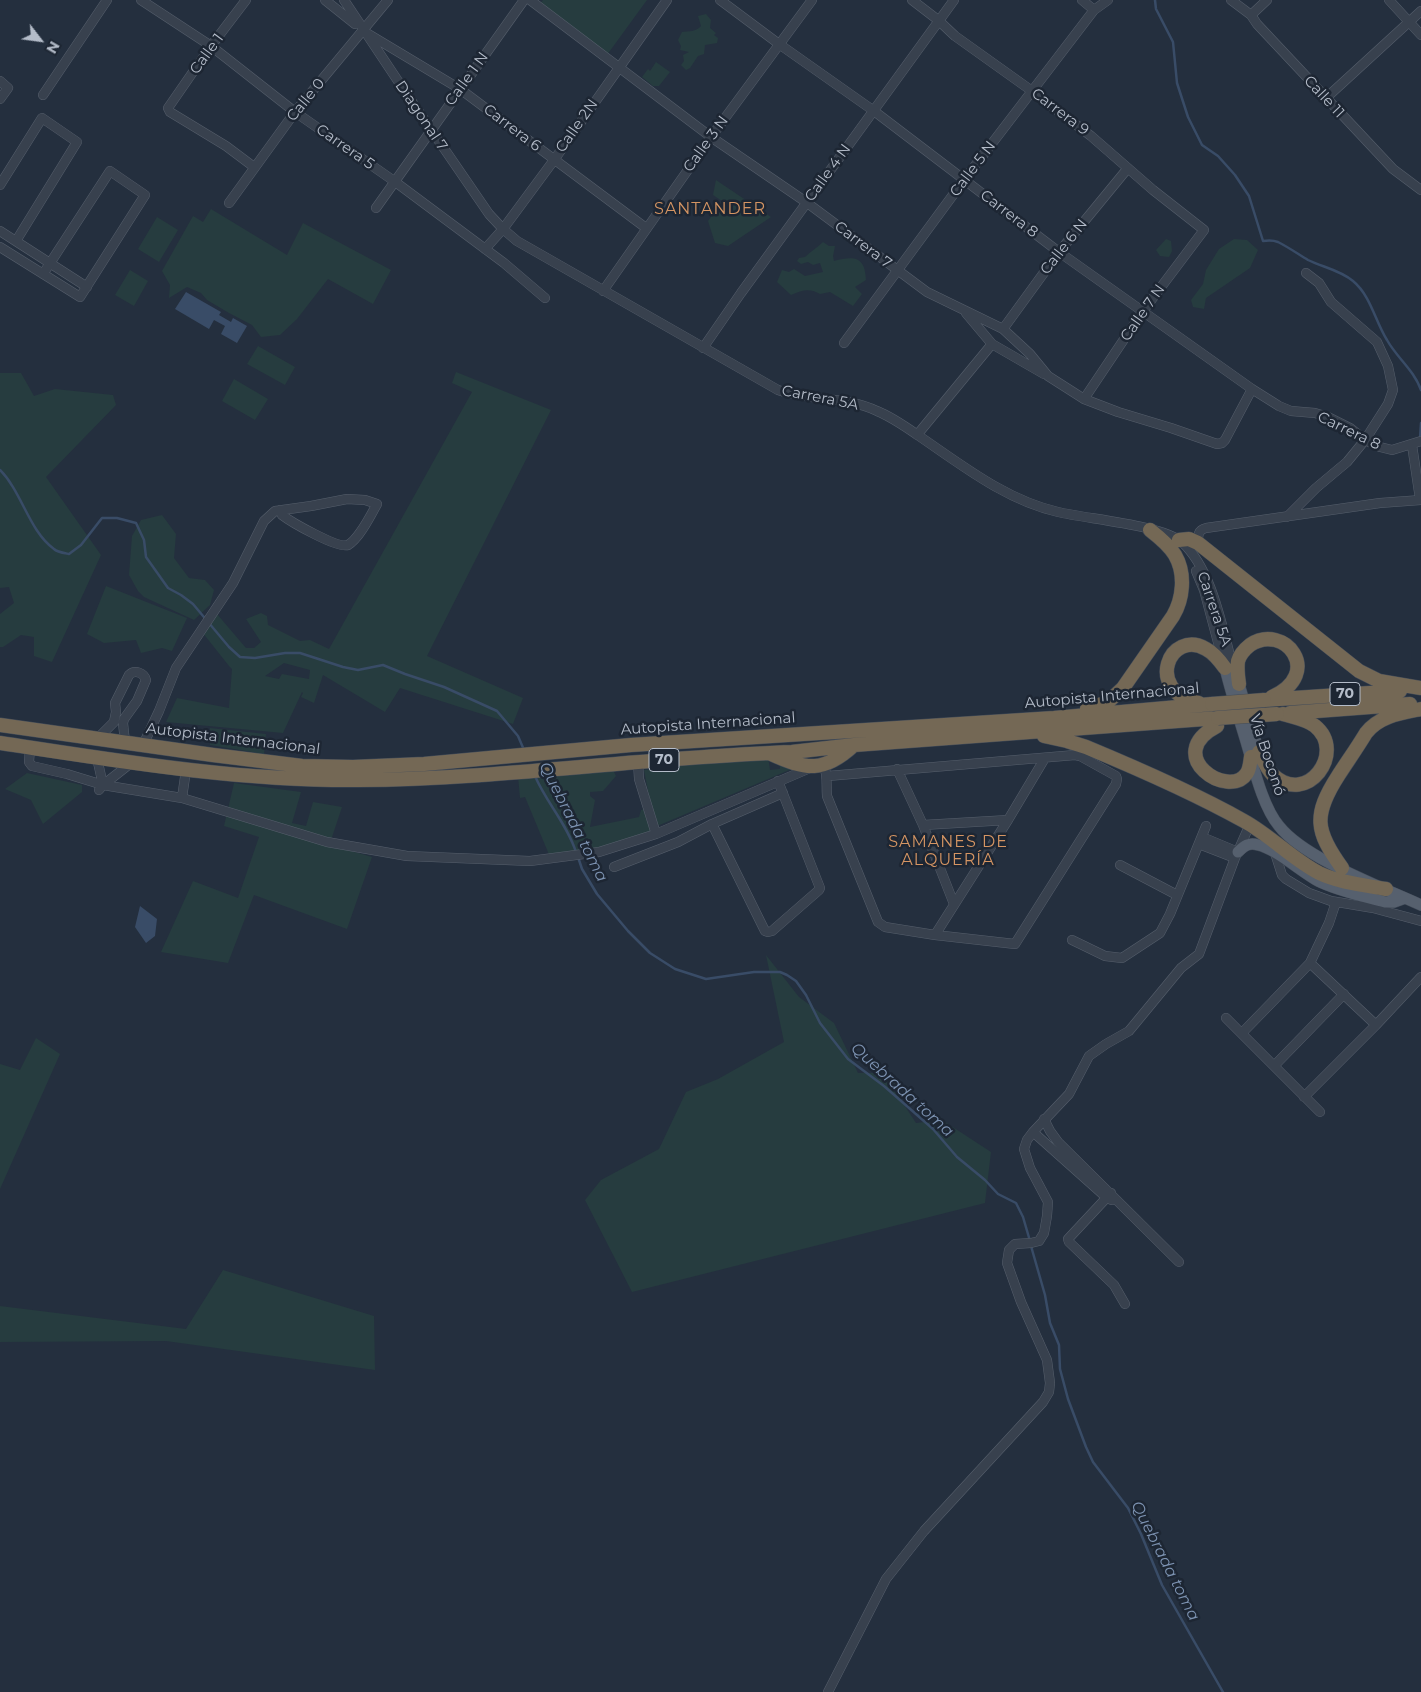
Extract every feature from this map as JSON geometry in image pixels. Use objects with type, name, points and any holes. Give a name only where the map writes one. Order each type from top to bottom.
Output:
[{"type":"highway","points":[[1054,718],[1099,706],[1115,696],[1133,675],[1178,608],[1182,591],[1178,562],[1168,546],[1150,530]]},
{"type":"highway","points":[[1179,540],[1188,539],[1198,543],[1359,670],[1379,681],[1421,689]]},
{"type":"highway","points":[[1239,684],[1238,660],[1246,648],[1263,640],[1280,642],[1289,648],[1294,655],[1297,673],[1289,688],[1266,699]]},
{"type":"highway","points":[[1210,704],[1188,700],[1173,690],[1167,677],[1168,661],[1180,648],[1192,645],[1208,649],[1225,668]]},
{"type":"highway","name":"Autopista Internacional","points":[[0,725],[302,766],[379,766],[631,745],[1054,718],[1266,699],[1421,689]]},
{"type":"highway","name":"Autopista Internacional","points":[[0,743],[186,770],[311,779],[382,779],[768,753],[1021,733],[1218,722],[1254,715],[1421,704]]},
{"type":"highway","points":[[1342,868],[1328,849],[1322,832],[1320,812],[1327,794],[1366,733],[1374,725],[1388,717],[1421,709]]},
{"type":"highway","points":[[1218,722],[1202,736],[1195,746],[1196,759],[1203,770],[1219,780],[1235,782],[1243,778],[1255,755],[1273,774],[1288,783],[1304,783],[1313,779],[1325,762],[1324,739],[1319,730],[1306,721],[1280,714]]},
{"type":"highway","points":[[1021,733],[1056,738],[1086,747],[1196,797],[1250,824],[1302,862],[1325,876],[1349,883],[1386,888]]},
{"type":"highway","points":[[768,753],[794,764],[821,769],[854,745]]},
{"type":"main road","name":"Vía Boconó","points":[[1225,668],[1272,800],[1281,820],[1296,842],[1342,868],[1421,905]]},
{"type":"main road","name":"Vía Boconó","points":[[1239,684],[1255,755]]},
{"type":"main road","points":[[1236,855],[1246,845],[1259,845],[1317,880],[1334,887],[1384,902],[1394,902],[1405,898]]},
{"type":"street","points":[[42,95],[107,0]]},
{"type":"street","name":"Carrera 5","points":[[141,0],[212,46],[295,112],[394,181],[486,249],[545,298]]},
{"type":"street","name":"Calle 1","points":[[246,0],[168,108],[170,112],[226,146],[254,167]]},
{"type":"street","name":"Carrera 6","points":[[325,0],[363,31],[460,89],[646,228]]},
{"type":"street","name":"Diagonal 7","points":[[344,0],[430,129],[489,214],[503,230]]},
{"type":"street","name":"Calle 0","points":[[229,203],[295,112],[388,0]]},
{"type":"street","name":"Calle 1 N","points":[[376,208],[430,129],[524,0]]},
{"type":"street","name":"Carrera 7","points":[[530,0],[711,137],[806,202],[898,272],[927,292],[1003,328],[1030,354],[1048,376],[1084,399],[1217,444],[1225,440],[1252,389]]},
{"type":"street","name":"Calle 2N","points":[[486,249],[503,230],[554,160],[667,0]]},
{"type":"street","name":"Carrera 8","points":[[720,0],[779,44],[874,110],[1059,252],[1252,389],[1279,406],[1291,411],[1328,417],[1380,447],[1392,450],[1417,443]]},
{"type":"street","name":"Calle 3 N","points":[[603,290],[711,137],[812,0]]},
{"type":"street","name":"Carrera 9","points":[[912,0],[955,36],[1092,136],[1153,190],[1204,230]]},
{"type":"street","name":"Calle 4 N","points":[[703,348],[806,202],[954,0]]},
{"type":"street","points":[[1082,0],[1094,10]]},
{"type":"street","name":"Calle 5 N","points":[[844,343],[964,180],[1094,10],[1108,0]]},
{"type":"street","name":"Calle 11","points":[[1231,0],[1254,8],[1257,24],[1393,169],[1421,190]]},
{"type":"street","points":[[1254,8],[1267,0]]},
{"type":"street","points":[[1390,0],[1421,35]]},
{"type":"street","points":[[1326,98],[1421,11]]},
{"type":"street","points":[[0,82],[8,88],[0,100]]},
{"type":"street","points":[[0,185],[42,118],[77,142],[16,240]]},
{"type":"street","name":"Calle 6 N","points":[[1003,328],[1059,252],[1128,168]]},
{"type":"street","points":[[0,247],[43,274],[80,297],[145,195],[110,171],[43,274]]},
{"type":"street","points":[[0,230],[87,287]]},
{"type":"street","name":"Carrera 5A","points":[[503,230],[523,245],[778,390],[801,396],[861,405],[877,411],[891,418],[998,488],[1025,502],[1067,514],[1166,533],[1179,540],[1192,554],[1207,582],[1239,684]]},
{"type":"street","name":"Calle 7 N","points":[[1084,399],[1143,311],[1204,230]]},
{"type":"street","points":[[1287,516],[1347,462],[1365,440],[1388,404],[1393,390],[1388,366],[1377,342],[1331,302],[1319,284],[1306,273]]},
{"type":"street","points":[[964,311],[992,344],[1048,376]]},
{"type":"street","points":[[917,435],[992,344]]},
{"type":"street","points":[[1198,543],[1199,532],[1201,529],[1206,528],[1421,499],[1417,443]]},
{"type":"street","points":[[143,745],[176,668],[233,583],[264,521],[271,514],[280,510],[355,498],[377,504],[354,538],[349,544],[344,546],[330,541],[288,519],[282,515],[280,510]]},
{"type":"street","name":"Carrera 5A","points":[[1150,530],[1179,547],[1195,568],[1204,590],[1225,668]]},
{"type":"street","points":[[98,738],[114,722],[116,712],[114,703],[129,675],[132,672],[136,672],[144,675],[146,680],[137,702],[123,723],[125,742]]},
{"type":"street","points":[[116,712],[127,715]]},
{"type":"street","points":[[30,748],[29,762],[32,766],[67,774],[101,787],[182,798],[327,842],[407,856],[530,861],[599,852],[656,834],[778,782],[821,769],[897,769],[1075,755],[1116,776],[1117,780],[1015,944],[934,935],[885,927],[878,922],[827,796],[826,784],[821,769]]},
{"type":"street","points":[[97,758],[101,787]]},
{"type":"street","points":[[934,935],[1046,758]]},
{"type":"street","points":[[638,762],[639,779],[656,834]]},
{"type":"street","points":[[101,787],[131,763]]},
{"type":"street","points":[[897,769],[923,825],[954,904]]},
{"type":"street","points":[[182,798],[186,770]]},
{"type":"street","points":[[712,824],[765,931],[772,931],[820,888],[778,782]]},
{"type":"street","points":[[614,867],[678,842],[712,824],[783,794]]},
{"type":"street","points":[[923,825],[1008,820]]},
{"type":"street","points":[[828,1692],[886,1580],[924,1530],[1036,1409],[1049,1392],[1050,1383],[1047,1360],[1020,1302],[1007,1263],[1009,1250],[1015,1244],[1039,1241],[1044,1233],[1048,1202],[1030,1168],[1024,1148],[1033,1132],[1069,1094],[1089,1056],[1129,1031],[1181,968],[1199,954],[1236,855],[1250,824]]},
{"type":"street","points":[[1072,940],[1105,956],[1122,958],[1160,933],[1170,914],[1206,826]]},
{"type":"street","points":[[1201,840],[1236,855]]},
{"type":"street","points":[[1275,853],[1282,875],[1310,893],[1336,902],[1373,908],[1421,921]]},
{"type":"street","points":[[1120,865],[1177,895]]},
{"type":"street","points":[[1310,893],[1317,880]]},
{"type":"street","points":[[1242,1033],[1310,963],[1329,923],[1336,902]]},
{"type":"street","points":[[1310,963],[1376,1025]]},
{"type":"street","points":[[1304,1097],[1421,977]]},
{"type":"street","points":[[1274,1066],[1344,994]]},
{"type":"street","points":[[1226,1018],[1320,1112]]},
{"type":"street","points":[[1044,1119],[1050,1131],[1078,1166]]},
{"type":"street","points":[[1033,1132],[1078,1166],[1179,1262]]},
{"type":"street","points":[[1109,1195],[1069,1237],[1069,1242],[1114,1285],[1125,1304]]},
{"type":"green space","points":[[543,0],[647,0],[607,55],[539,5]]},
{"type":"green space","points":[[706,14],[711,20],[710,28],[716,33],[714,35],[718,38],[717,43],[705,45],[704,54],[698,56],[690,68],[686,70],[681,65],[684,61],[683,55],[689,52],[680,50],[681,46],[678,40],[682,32],[699,28],[701,26],[698,16]]},
{"type":"green space","points":[[656,62],[670,72],[659,86],[653,86],[642,77],[648,69],[650,71]]},
{"type":"green space","points":[[716,180],[771,217],[728,246],[715,243],[708,221],[722,201],[713,195]]},
{"type":"green space","points":[[211,209],[287,255],[303,223],[391,270],[373,304],[328,279],[297,319],[280,335],[261,337],[252,325],[207,300],[201,293],[187,287],[169,298],[170,285],[162,271],[193,216],[203,222]]},
{"type":"green space","points":[[157,217],[178,230],[159,262],[138,249]]},
{"type":"green space","points":[[1166,239],[1171,241],[1172,251],[1169,257],[1160,256],[1156,250]]},
{"type":"green space","points":[[1234,239],[1247,240],[1258,250],[1250,268],[1206,298],[1204,309],[1193,307],[1191,300],[1203,284],[1206,270],[1219,249]]},
{"type":"green space","points":[[823,242],[829,246],[835,246],[834,261],[853,258],[861,262],[863,266],[866,280],[855,287],[862,294],[853,306],[830,292],[820,294],[806,290],[791,295],[777,282],[782,270],[789,272],[794,269],[805,276],[823,272],[820,263],[813,265],[808,262],[801,264],[797,261]]},
{"type":"green space","points":[[130,270],[148,281],[134,306],[115,295]]},
{"type":"green space","points":[[258,346],[295,367],[285,385],[247,364]]},
{"type":"green space","points":[[456,372],[551,410],[427,656],[523,698],[513,724],[400,688],[385,712],[323,675],[314,703],[301,697],[302,692],[283,733],[166,722],[177,698],[229,708],[232,669],[202,632],[217,614],[246,648],[254,648],[261,642],[246,619],[261,613],[267,616],[268,625],[300,641],[310,640],[329,649],[472,392],[452,383]],"holes":[[[284,663],[310,670],[309,679],[282,674],[279,679],[265,676]]]},
{"type":"green space","points":[[0,373],[21,373],[34,396],[55,389],[113,395],[116,405],[46,477],[101,555],[52,662],[34,656],[34,637],[21,635],[0,647],[0,614],[14,603],[9,587],[0,588]]},
{"type":"green space","points":[[234,379],[268,399],[255,420],[222,401]]},
{"type":"green space","points":[[162,515],[176,534],[174,558],[189,578],[205,580],[214,590],[210,605],[194,620],[144,597],[138,591],[129,575],[132,536],[141,520]]},
{"type":"green space","points":[[106,586],[187,618],[172,651],[162,648],[141,653],[136,640],[104,643],[87,634]]},
{"type":"green space","points":[[210,728],[266,734],[264,754],[210,745]]},
{"type":"green space","points":[[768,756],[770,770],[780,769],[780,760],[794,768],[655,827],[644,770]]},
{"type":"green space","points":[[613,770],[616,776],[603,791],[590,792],[590,796],[595,800],[590,827],[639,817],[641,810],[646,809],[653,833],[602,850],[550,857],[525,797],[520,798],[518,776]]},
{"type":"green space","points":[[27,773],[82,785],[82,792],[43,824],[31,800],[5,789]]},
{"type":"green space","points":[[234,783],[301,792],[292,823],[306,826],[313,802],[342,807],[331,840],[264,818],[262,825],[372,857],[347,929],[254,895],[228,963],[161,952],[193,881],[238,898],[259,837],[224,826]]},
{"type":"green space","points":[[766,955],[799,997],[834,1023],[858,1073],[892,1073],[899,1097],[916,1123],[942,1120],[991,1152],[985,1203],[632,1292],[585,1200],[601,1180],[659,1149],[686,1092],[718,1079],[784,1042]]},
{"type":"green space","points":[[36,1038],[60,1054],[0,1189],[0,1064],[20,1070]]},
{"type":"green space","points":[[223,1270],[374,1316],[375,1370],[166,1341],[0,1342],[0,1306],[186,1329]]},
{"type":"water","points":[[186,292],[221,312],[219,315],[231,322],[233,318],[247,326],[237,343],[221,334],[225,326],[214,320],[209,329],[175,309]]},
{"type":"water","points":[[140,906],[157,919],[155,936],[146,943],[135,927]]},
{"type":"waterway","points":[[1155,0],[1156,9],[1173,42],[1177,83],[1188,117],[1202,145],[1218,156],[1235,175],[1249,196],[1263,241],[1271,240],[1278,242],[1308,260],[1337,271],[1353,281],[1369,301],[1387,340],[1410,370],[1421,390]]},
{"type":"waterway","points":[[1420,439],[1421,423]]},
{"type":"waterway","name":"Quebrada toma","points":[[0,470],[8,479],[38,532],[45,541],[59,552],[69,554],[81,545],[102,518],[117,518],[136,523],[144,540],[146,557],[168,588],[193,604],[229,647],[240,657],[255,658],[285,653],[300,653],[358,670],[383,665],[444,687],[497,711],[518,736],[524,750]]},
{"type":"waterway","name":"Quebrada toma","points":[[535,776],[567,832],[576,852]]},
{"type":"waterway","name":"Quebrada toma","points":[[578,857],[582,869],[597,894],[628,931],[650,953],[675,969],[706,979],[754,972],[780,972],[796,981],[806,995],[820,1023],[848,1059],[884,1086],[933,1129],[957,1157],[985,1180],[998,1194],[1016,1203],[1023,1217],[1030,1241]]},
{"type":"waterway","name":"Quebrada toma","points":[[1031,1246],[1045,1295],[1050,1323],[1059,1345],[1060,1369],[1068,1399],[1086,1447],[1093,1462],[1128,1508],[1162,1585],[1223,1692]]},
{"type":"district","name":"SANTANDER","points":[[710,209]]},
{"type":"district","name":"SAMANES DE ALQUERÍA","points":[[948,851]]}]
